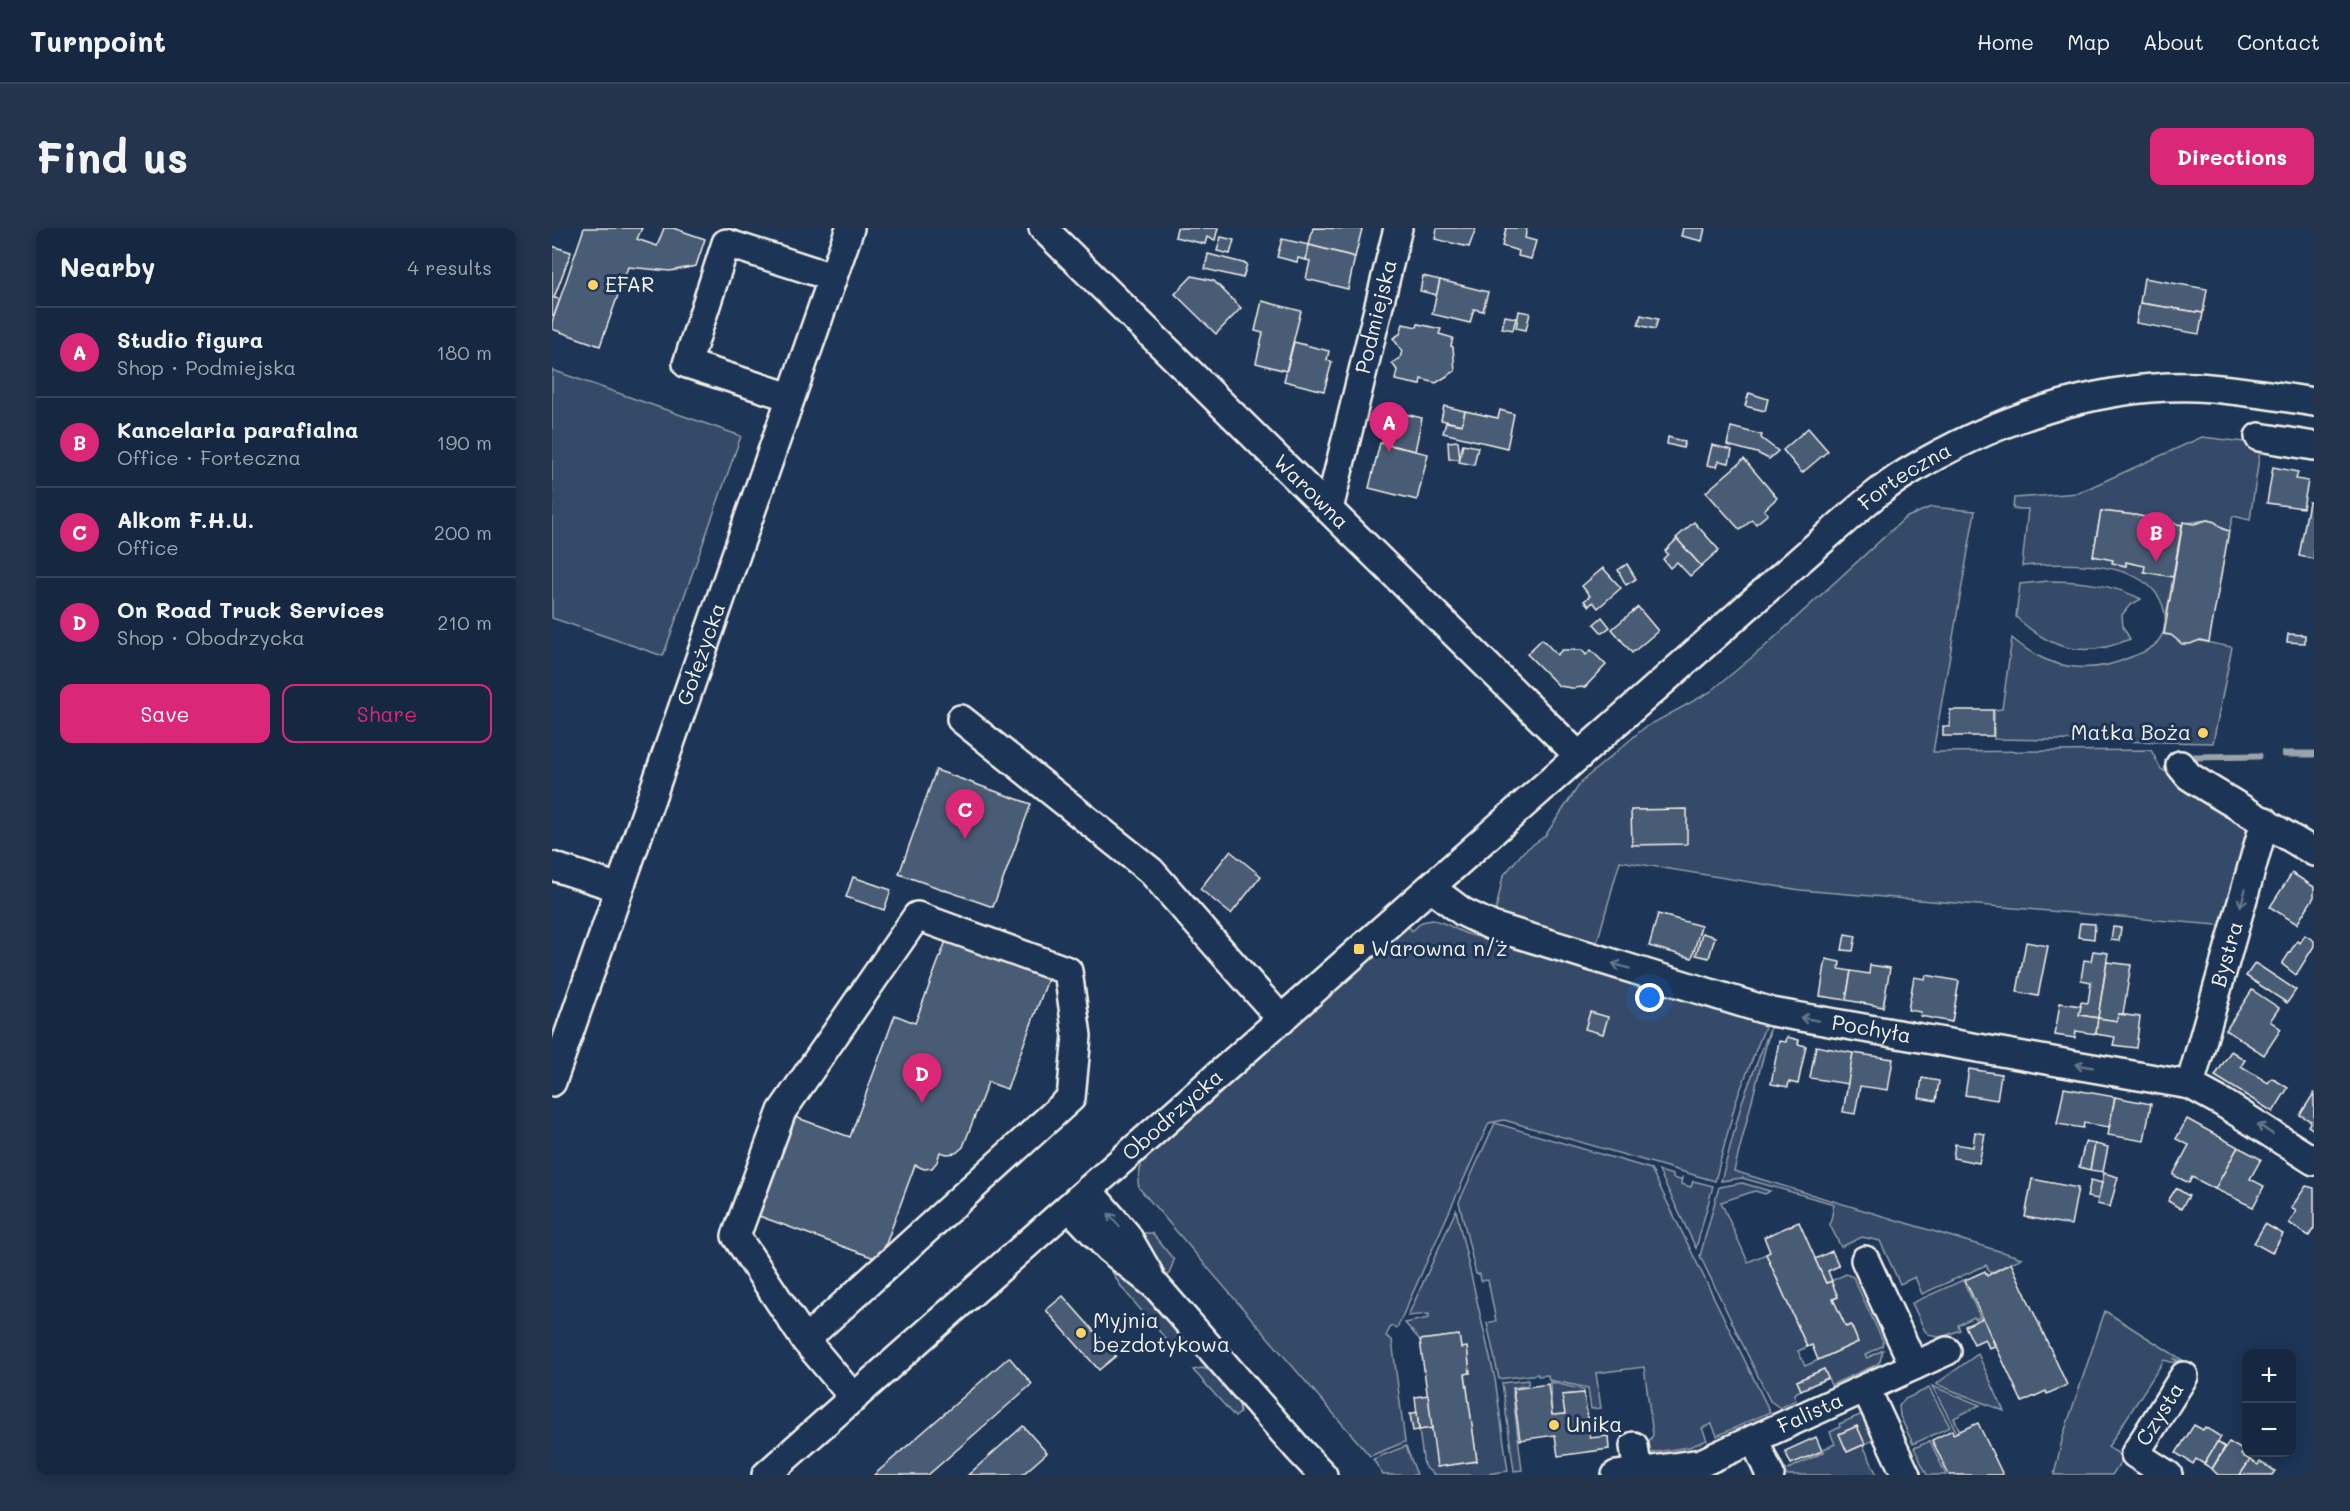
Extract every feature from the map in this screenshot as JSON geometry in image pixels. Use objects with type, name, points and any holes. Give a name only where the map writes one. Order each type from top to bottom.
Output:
[{"type":"street","name":"Gołężycka","points":[[552,1082],[850,228]]},
{"type":"street","name":"Warowna","points":[[1043,228],[1579,756]]},
{"type":"street","name":"Podmiejska","points":[[1329,509],[1398,228]]},
{"type":"street","points":[[790,397],[687,363],[726,243],[832,277]]},
{"type":"street","name":"Forteczna","points":[[1579,756],[1868,501],[1905,474],[1983,433],[2081,399],[2144,390],[2196,387],[2314,402]]},
{"type":"street","points":[[2259,437],[2314,446]]},
{"type":"street","points":[[961,719],[1151,871],[1282,1020]]},
{"type":"street","name":"Obodrzycka","points":[[766,1475],[1579,756]]},
{"type":"street","points":[[2180,765],[2188,776],[2314,852]]},
{"type":"street","points":[[2267,864],[2272,825]]},
{"type":"street","name":"Bystra","points":[[2190,1085],[2272,825]]},
{"type":"street","points":[[552,866],[619,888]]},
{"type":"street","name":"Pochyła","points":[[1431,888],[1463,912],[1492,926],[1772,1012],[2190,1085],[2223,1103],[2314,1161]]},
{"type":"street","points":[[805,1340],[1071,1098],[1077,1036],[1068,971],[917,916],[782,1112],[736,1236],[805,1340],[854,1398]]},
{"type":"street","points":[[1079,1199],[1109,1249],[1157,1287],[1323,1475]]},
{"type":"street","points":[[1865,1260],[1914,1366]]},
{"type":"street","name":"Falista","points":[[1630,1474],[1701,1463],[1947,1351]]},
{"type":"street","name":"Czysta","points":[[2168,1475],[2129,1465],[2184,1377]]},
{"type":"street","name":"Falista","points":[[1866,1389],[1906,1475]]},
{"type":"street","name":"Falista","points":[[1754,1439],[1770,1475]]},
{"type":"street","points":[[1630,1474],[1634,1446]]},
{"type":"street","points":[[1299,1450],[1312,1475]]},
{"type":"shaded area","points":[[552,370],[741,436],[663,656],[552,618]]},
{"type":"shaded area","points":[[2202,437],[2261,444],[2250,520],[2233,516],[2229,531],[2210,520],[2183,522],[2182,525],[2101,511],[2093,556],[2113,560],[2113,563],[2125,566],[2126,562],[2145,566],[2145,572],[2173,577],[2165,622],[2163,606],[2154,590],[2140,579],[2122,571],[2080,565],[2022,566],[2028,509],[2013,509],[2014,498],[2078,493]]},
{"type":"shaded area","points":[[1931,507],[1975,511],[1933,752],[2151,750],[2161,769],[2258,824],[2229,926],[1800,890],[1620,861],[1596,946],[1495,914],[1503,876],[1524,851],[1545,836],[1582,781],[1644,728],[1710,692],[1762,649],[1905,518]]},
{"type":"shaded area","points":[[2048,581],[2096,584],[2141,599],[2129,606],[2122,615],[2123,627],[2130,639],[2098,649],[2083,650],[2055,644],[2029,628],[2016,617],[2020,584]]},
{"type":"shaded area","points":[[2164,631],[2163,634],[2232,647],[2213,743],[1994,739],[1994,710],[2002,709],[2012,638],[2039,657],[2054,663],[2084,668],[2115,663],[2146,651],[2153,647]]},
{"type":"shaded area","points":[[1432,920],[1468,934],[1766,1024],[1736,1101],[1715,1181],[1504,1120],[1489,1123],[1397,1328],[1391,1326],[1386,1336],[1392,1340],[1405,1442],[1370,1456],[1139,1188],[1138,1181],[1142,1160],[1407,924],[1412,931],[1422,922]]},
{"type":"shaded area","points":[[1771,1026],[1734,1171],[2022,1258],[1990,1273],[1986,1265],[1922,1294],[1915,1277],[1900,1284],[1880,1241],[1862,1237],[1841,1247],[1830,1225],[1834,1204],[1742,1178],[1721,1181],[1742,1102]]},
{"type":"shaded area","points":[[1495,1123],[1651,1169],[1770,1412],[1717,1436],[1712,1424],[1702,1428],[1707,1440],[1689,1447],[1643,1454],[1642,1445],[1647,1444],[1653,1435],[1644,1367],[1596,1373],[1601,1408],[1591,1409],[1588,1388],[1549,1380],[1548,1375],[1538,1376],[1538,1374],[1499,1379],[1487,1323],[1496,1321],[1488,1280],[1481,1281],[1480,1274],[1476,1274],[1459,1202]]},
{"type":"shaded area","points":[[1659,1171],[1673,1175],[1673,1178],[1680,1180],[1682,1178],[1681,1184],[1691,1187],[1693,1181],[1713,1186],[1696,1248]]},
{"type":"shaded area","points":[[1742,1183],[1770,1191],[1765,1194],[1755,1191],[1721,1202],[1748,1262],[1766,1254],[1807,1347],[1798,1351],[1805,1366],[1858,1342],[1851,1325],[1846,1327],[1833,1299],[1838,1297],[1831,1281],[1846,1274],[1853,1277],[1883,1341],[1882,1346],[1865,1355],[1867,1358],[1883,1350],[1880,1361],[1876,1365],[1831,1385],[1824,1369],[1797,1381],[1801,1390],[1794,1394],[1796,1400],[1780,1408],[1770,1401],[1700,1256],[1719,1187]]},
{"type":"shaded area","points":[[1456,1210],[1495,1379],[1508,1471],[1480,1475],[1434,1475],[1424,1466],[1419,1430],[1432,1428],[1438,1467],[1477,1461],[1465,1374],[1470,1373],[1467,1348],[1461,1348],[1459,1335],[1420,1340],[1405,1323],[1429,1318],[1429,1314],[1408,1316]]},
{"type":"shaded area","points":[[1138,1233],[1152,1233],[1174,1260],[1168,1277]]},
{"type":"shaded area","points":[[1106,1262],[1135,1286],[1180,1335],[1181,1344],[1178,1353],[1122,1288]]},
{"type":"shaded area","points":[[1963,1280],[1980,1317],[1975,1319],[1974,1317],[1958,1325],[1960,1330],[1946,1335],[1938,1337],[1929,1334],[1925,1331],[1912,1303]]},
{"type":"shaded area","points":[[2105,1311],[2187,1363],[2174,1359],[2178,1364],[2164,1360],[2108,1447],[2124,1457],[2112,1475],[2054,1475],[2063,1436]]},
{"type":"shaded area","points":[[1978,1354],[2004,1411],[1936,1384]]},
{"type":"shaded area","points":[[1202,1368],[1212,1371],[1239,1403],[1240,1413],[1235,1417],[1193,1370]]},
{"type":"shaded area","points":[[1528,1380],[1528,1385],[1512,1388],[1522,1470],[1514,1471],[1502,1383]]},
{"type":"shaded area","points":[[1550,1382],[1584,1390],[1584,1393],[1562,1395],[1565,1414],[1552,1415]]},
{"type":"shaded area","points":[[1932,1386],[1980,1405],[1954,1418],[1960,1431],[1957,1433]]},
{"type":"shaded area","points":[[1929,1388],[1950,1427],[1913,1444],[1900,1416],[1899,1406],[1905,1399]]},
{"type":"shaded area","points":[[1867,1412],[1878,1438],[1865,1444],[1857,1426],[1839,1434],[1847,1452],[1863,1445],[1877,1475],[1782,1475],[1775,1459],[1779,1457],[1786,1470],[1824,1452],[1824,1449],[1835,1444],[1830,1432],[1840,1427],[1839,1424]]},
{"type":"shaded area","points":[[1930,1441],[1946,1475],[1927,1475],[1914,1448]]},
{"type":"shaded area","points":[[1406,1446],[1417,1475],[1383,1475],[1373,1459]]},
{"type":"building","name":"EFAR","points":[[584,228],[642,228],[637,239],[657,246],[664,228],[673,228],[705,239],[696,266],[670,271],[628,267],[600,346],[552,329],[552,322]]},
{"type":"building","points":[[1177,228],[1218,228],[1215,240],[1207,237],[1205,244],[1175,237]]},
{"type":"building","points":[[1313,228],[1362,229],[1355,257],[1309,245]]},
{"type":"building","points":[[1437,228],[1476,228],[1469,247],[1435,239]]},
{"type":"building","points":[[1506,228],[1527,228],[1525,238],[1536,241],[1531,259],[1518,256],[1519,251],[1502,246]]},
{"type":"building","points":[[1683,228],[1705,228],[1702,241],[1681,236]]},
{"type":"building","points":[[1221,237],[1234,240],[1230,254],[1217,251]]},
{"type":"building","points":[[1282,239],[1309,245],[1306,260],[1298,258],[1297,262],[1277,257]]},
{"type":"building","points":[[1309,245],[1355,257],[1348,289],[1306,279],[1310,261],[1306,260]]},
{"type":"building","points":[[552,246],[571,252],[554,298],[560,299],[554,316],[552,315]]},
{"type":"building","points":[[1208,254],[1247,264],[1243,278],[1205,269]]},
{"type":"building","points":[[1192,276],[1214,281],[1241,308],[1216,334],[1175,294]]},
{"type":"building","points":[[1423,276],[1440,280],[1437,295],[1420,291]]},
{"type":"building","points":[[2144,278],[2207,289],[2203,313],[2140,303]]},
{"type":"building","points":[[1440,280],[1488,292],[1483,311],[1474,309],[1470,323],[1432,314]]},
{"type":"building","points":[[1262,301],[1301,311],[1286,371],[1256,363],[1263,333],[1255,331]]},
{"type":"building","points":[[2140,303],[2203,313],[2199,334],[2136,323]]},
{"type":"building","points":[[1519,311],[1530,313],[1526,330],[1516,328]]},
{"type":"building","points":[[1641,315],[1658,319],[1655,329],[1638,325]]},
{"type":"building","points":[[1505,316],[1516,318],[1513,330],[1502,328]]},
{"type":"building","points":[[1403,324],[1417,327],[1418,324],[1441,329],[1439,334],[1453,338],[1451,346],[1453,347],[1455,371],[1436,383],[1421,379],[1420,385],[1395,380],[1397,370],[1392,363],[1400,358],[1402,351],[1393,338],[1400,334]]},
{"type":"building","points":[[1294,342],[1329,351],[1327,360],[1332,362],[1324,391],[1284,381]]},
{"type":"building","points":[[1749,393],[1768,399],[1765,411],[1745,406]]},
{"type":"building","points":[[1444,406],[1465,411],[1462,425],[1441,420]]},
{"type":"building","points":[[1389,410],[1422,418],[1415,451],[1382,443]]},
{"type":"building","points":[[1500,410],[1514,414],[1507,448],[1443,433],[1446,422],[1462,425],[1465,411],[1498,418]]},
{"type":"building","points":[[1731,427],[1762,435],[1761,438],[1778,451],[1769,459],[1757,453],[1727,445]]},
{"type":"building","points":[[1808,428],[1828,451],[1802,473],[1783,450]]},
{"type":"building","points":[[1668,437],[1685,442],[1683,448],[1667,444]]},
{"type":"building","points":[[1458,441],[1460,459],[1449,459],[1448,442]]},
{"type":"building","points":[[1380,443],[1428,454],[1417,500],[1369,488]]},
{"type":"building","points":[[1463,444],[1478,447],[1474,465],[1459,462]]},
{"type":"building","points":[[1712,445],[1732,450],[1729,463],[1719,461],[1717,467],[1707,465]]},
{"type":"building","points":[[1744,459],[1777,498],[1764,510],[1768,514],[1756,524],[1752,520],[1740,530],[1706,492]]},
{"type":"building","points":[[2273,467],[2298,472],[2296,479],[2308,481],[2303,508],[2267,503]]},
{"type":"building","points":[[2309,502],[2314,503],[2314,559],[2299,556]]},
{"type":"building","points":[[2101,511],[2135,515],[2182,525],[2173,577],[2144,572],[2145,566],[2126,562],[2126,566],[2112,563],[2113,560],[2093,556]]},
{"type":"building","points":[[2207,520],[2229,531],[2209,642],[2200,640],[2182,644],[2171,635],[2164,634],[2183,522],[2194,524]]},
{"type":"building","points":[[1694,522],[1719,550],[1701,566],[1676,538]]},
{"type":"building","points":[[1677,539],[1701,566],[1690,576],[1677,562],[1670,568],[1663,559],[1668,554],[1665,551]]},
{"type":"building","points":[[1627,564],[1636,579],[1626,585],[1618,570]]},
{"type":"building","points":[[1603,568],[1621,588],[1598,608],[1593,602],[1589,606],[1584,601],[1590,596],[1582,586]]},
{"type":"building","points":[[1638,607],[1658,631],[1632,653],[1612,629]]},
{"type":"building","points":[[1602,617],[1610,627],[1602,633],[1594,624]]},
{"type":"building","points":[[2288,634],[2305,635],[2305,643],[2287,642]]},
{"type":"building","points":[[1542,639],[1557,655],[1562,650],[1582,650],[1586,655],[1591,650],[1606,665],[1585,687],[1559,686],[1527,654]]},
{"type":"building","points":[[1950,710],[1993,710],[1993,736],[1943,736],[1943,726],[1950,727]]},
{"type":"building","points":[[936,770],[1031,804],[993,907],[899,874]]},
{"type":"building","points":[[1687,809],[1687,844],[1632,845],[1631,810]]},
{"type":"building","points":[[1230,851],[1261,876],[1231,914],[1200,889]]},
{"type":"building","points":[[2292,873],[2314,887],[2314,897],[2297,924],[2270,907]]},
{"type":"building","points":[[853,877],[891,890],[884,910],[846,897]]},
{"type":"building","points":[[1658,914],[1701,926],[1692,958],[1649,946]]},
{"type":"building","points":[[2080,923],[2095,924],[2094,939],[2078,937]]},
{"type":"building","points":[[2113,927],[2121,928],[2119,941],[2111,940]]},
{"type":"building","points":[[1702,933],[1715,937],[1709,958],[1696,955]]},
{"type":"building","points":[[1845,934],[1856,936],[1853,951],[1842,950]]},
{"type":"building","points":[[2305,935],[2314,941],[2314,946],[2296,975],[2282,964],[2297,941],[2300,943]]},
{"type":"building","points":[[946,941],[1048,979],[1007,1089],[988,1082],[963,1147],[956,1153],[940,1152],[932,1168],[924,1169],[915,1165],[880,1260],[759,1216],[795,1117],[850,1137],[895,1015],[915,1023]]},
{"type":"building","points":[[2026,942],[2048,946],[2038,996],[2017,992]]},
{"type":"building","points":[[2093,951],[2108,953],[2098,1018],[2079,1015],[2081,1002],[2088,1003],[2091,982],[2081,980],[2084,960],[2091,961]]},
{"type":"building","points":[[1826,959],[1840,962],[1839,969],[1851,971],[1846,1000],[1820,996]]},
{"type":"building","points":[[2107,962],[2131,965],[2123,1014],[2118,1014],[2117,1021],[2098,1018]]},
{"type":"building","points":[[2255,963],[2296,990],[2287,1003],[2246,976]]},
{"type":"building","points":[[1870,965],[1890,968],[1883,1007],[1846,1000],[1851,971],[1869,974]]},
{"type":"building","points":[[1926,975],[1959,981],[1952,1022],[1920,1016],[1921,1012],[1908,1010],[1914,977],[1925,979]]},
{"type":"building","points":[[2252,990],[2279,1008],[2270,1021],[2281,1029],[2264,1055],[2226,1030]]},
{"type":"building","points":[[2060,1003],[2081,1006],[2079,1015],[2098,1018],[2096,1034],[2076,1031],[2075,1038],[2055,1035]]},
{"type":"building","points":[[1590,1012],[1608,1017],[1603,1034],[1585,1029]]},
{"type":"building","points":[[2118,1014],[2140,1017],[2136,1048],[2113,1045],[2115,1037],[2096,1034],[2098,1018],[2117,1021]]},
{"type":"building","points":[[1787,1037],[1799,1040],[1798,1044],[1806,1046],[1798,1084],[1789,1082],[1788,1087],[1771,1084],[1779,1041],[1786,1042]]},
{"type":"building","points":[[1816,1046],[1853,1053],[1848,1084],[1810,1078]]},
{"type":"building","points":[[2231,1051],[2245,1060],[2241,1066],[2268,1083],[2272,1078],[2288,1088],[2273,1112],[2215,1076]]},
{"type":"building","points":[[1853,1053],[1893,1059],[1888,1090],[1860,1086],[1855,1114],[1843,1112]]},
{"type":"building","points":[[1969,1069],[2001,1074],[1997,1100],[1965,1095]]},
{"type":"building","points":[[1922,1078],[1939,1081],[1936,1101],[1919,1098]]},
{"type":"building","points":[[2064,1088],[2115,1097],[2109,1127],[2084,1123],[2083,1128],[2057,1124]]},
{"type":"building","points":[[2314,1093],[2314,1130],[2308,1126],[2311,1121],[2300,1115]]},
{"type":"building","points":[[2115,1097],[2151,1104],[2144,1141],[2108,1135]]},
{"type":"building","points":[[2187,1119],[2238,1147],[2215,1189],[2192,1177],[2189,1183],[2173,1175],[2189,1145],[2176,1139]]},
{"type":"building","points":[[1975,1132],[1985,1134],[1979,1163],[1953,1158],[1955,1144],[1973,1147]]},
{"type":"building","points":[[2085,1142],[2095,1144],[2090,1170],[2079,1167]]},
{"type":"building","points":[[2095,1144],[2108,1147],[2103,1172],[2090,1170]]},
{"type":"building","points":[[2238,1147],[2261,1159],[2250,1179],[2264,1186],[2253,1207],[2215,1189]]},
{"type":"building","points":[[2104,1173],[2118,1177],[2110,1207],[2097,1204]]},
{"type":"building","points":[[2032,1179],[2078,1188],[2071,1225],[2025,1217]]},
{"type":"building","points":[[2091,1180],[2102,1183],[2098,1199],[2087,1197]]},
{"type":"building","points":[[2306,1186],[2314,1188],[2314,1228],[2309,1236],[2289,1223],[2296,1211],[2291,1208]]},
{"type":"building","points":[[2176,1188],[2189,1196],[2181,1209],[2168,1201]]},
{"type":"building","points":[[1799,1222],[1826,1283],[1831,1281],[1838,1297],[1833,1299],[1846,1327],[1851,1325],[1858,1342],[1818,1360],[1812,1345],[1807,1347],[1766,1254],[1770,1252],[1764,1237]]},
{"type":"building","points":[[2265,1224],[2283,1234],[2272,1253],[2254,1243]]},
{"type":"building","points":[[1832,1251],[1839,1266],[1828,1271],[1832,1281],[1826,1283],[1815,1259]]},
{"type":"building","points":[[2011,1263],[2067,1385],[2047,1394],[2046,1391],[2022,1402],[1965,1280],[1985,1271],[1987,1276]]},
{"type":"building","name":"Myjnia bezdotykowa","points":[[1063,1296],[1116,1356],[1099,1370],[1046,1310]]},
{"type":"building","points":[[1983,1318],[1995,1346],[1989,1348],[1985,1339],[1974,1344],[1965,1326]]},
{"type":"building","points":[[1459,1335],[1461,1348],[1467,1347],[1470,1373],[1465,1374],[1477,1461],[1437,1467],[1420,1340]]},
{"type":"building","points":[[1009,1357],[1032,1384],[928,1475],[874,1475]]},
{"type":"building","points":[[1824,1369],[1828,1378],[1801,1390],[1797,1381]]},
{"type":"building","name":"Unika","points":[[1548,1384],[1552,1415],[1565,1414],[1562,1395],[1584,1393],[1590,1438],[1608,1436],[1609,1449],[1558,1456],[1555,1435],[1520,1440],[1513,1389]]},
{"type":"building","points":[[1428,1395],[1432,1428],[1419,1430],[1415,1397]]},
{"type":"building","points":[[1417,1412],[1419,1430],[1413,1431],[1410,1414]]},
{"type":"building","points":[[1978,1423],[2003,1475],[1949,1475],[1932,1440],[1952,1430],[1953,1434]]},
{"type":"building","points":[[2194,1425],[2203,1430],[2205,1427],[2221,1437],[2204,1464],[2196,1459],[2193,1464],[2176,1453]]},
{"type":"building","points":[[1023,1426],[1047,1453],[1022,1475],[968,1475]]},
{"type":"building","points":[[1857,1426],[1865,1444],[1847,1452],[1839,1434]]},
{"type":"building","points":[[1816,1437],[1822,1451],[1791,1464],[1785,1451]]},
{"type":"building","points":[[2217,1442],[2225,1447],[2212,1469],[2204,1464]]},
{"type":"building","points":[[2229,1442],[2242,1450],[2242,1457],[2250,1460],[2240,1475],[2218,1475],[2212,1469]]},
{"type":"building","points":[[2250,1460],[2258,1465],[2260,1462],[2275,1471],[2272,1475],[2240,1475]]},
{"type":"waterway","points":[[2285,754],[2314,754]]},
{"type":"waterway","points":[[2194,757],[2259,756]]},
{"type":"place","name":"EFAR","points":[[593,285]]},
{"type":"place","name":"Studio figura","points":[[1389,452]]},
{"type":"place","name":"Kancelaria parafialna","points":[[2156,562]]},
{"type":"place","name":"Matka Boża","points":[[2203,733]]},
{"type":"place","name":"Alkom F.H.U.","points":[[965,839]]},
{"type":"place","name":"Warowna n/ż","points":[[1359,949]]},
{"type":"place","name":"On Road Truck Services","points":[[922,1103]]},
{"type":"place","name":"Myjnia bezdotykowa","points":[[1081,1333]]},
{"type":"place","name":"Unika","points":[[1554,1425]]}]
